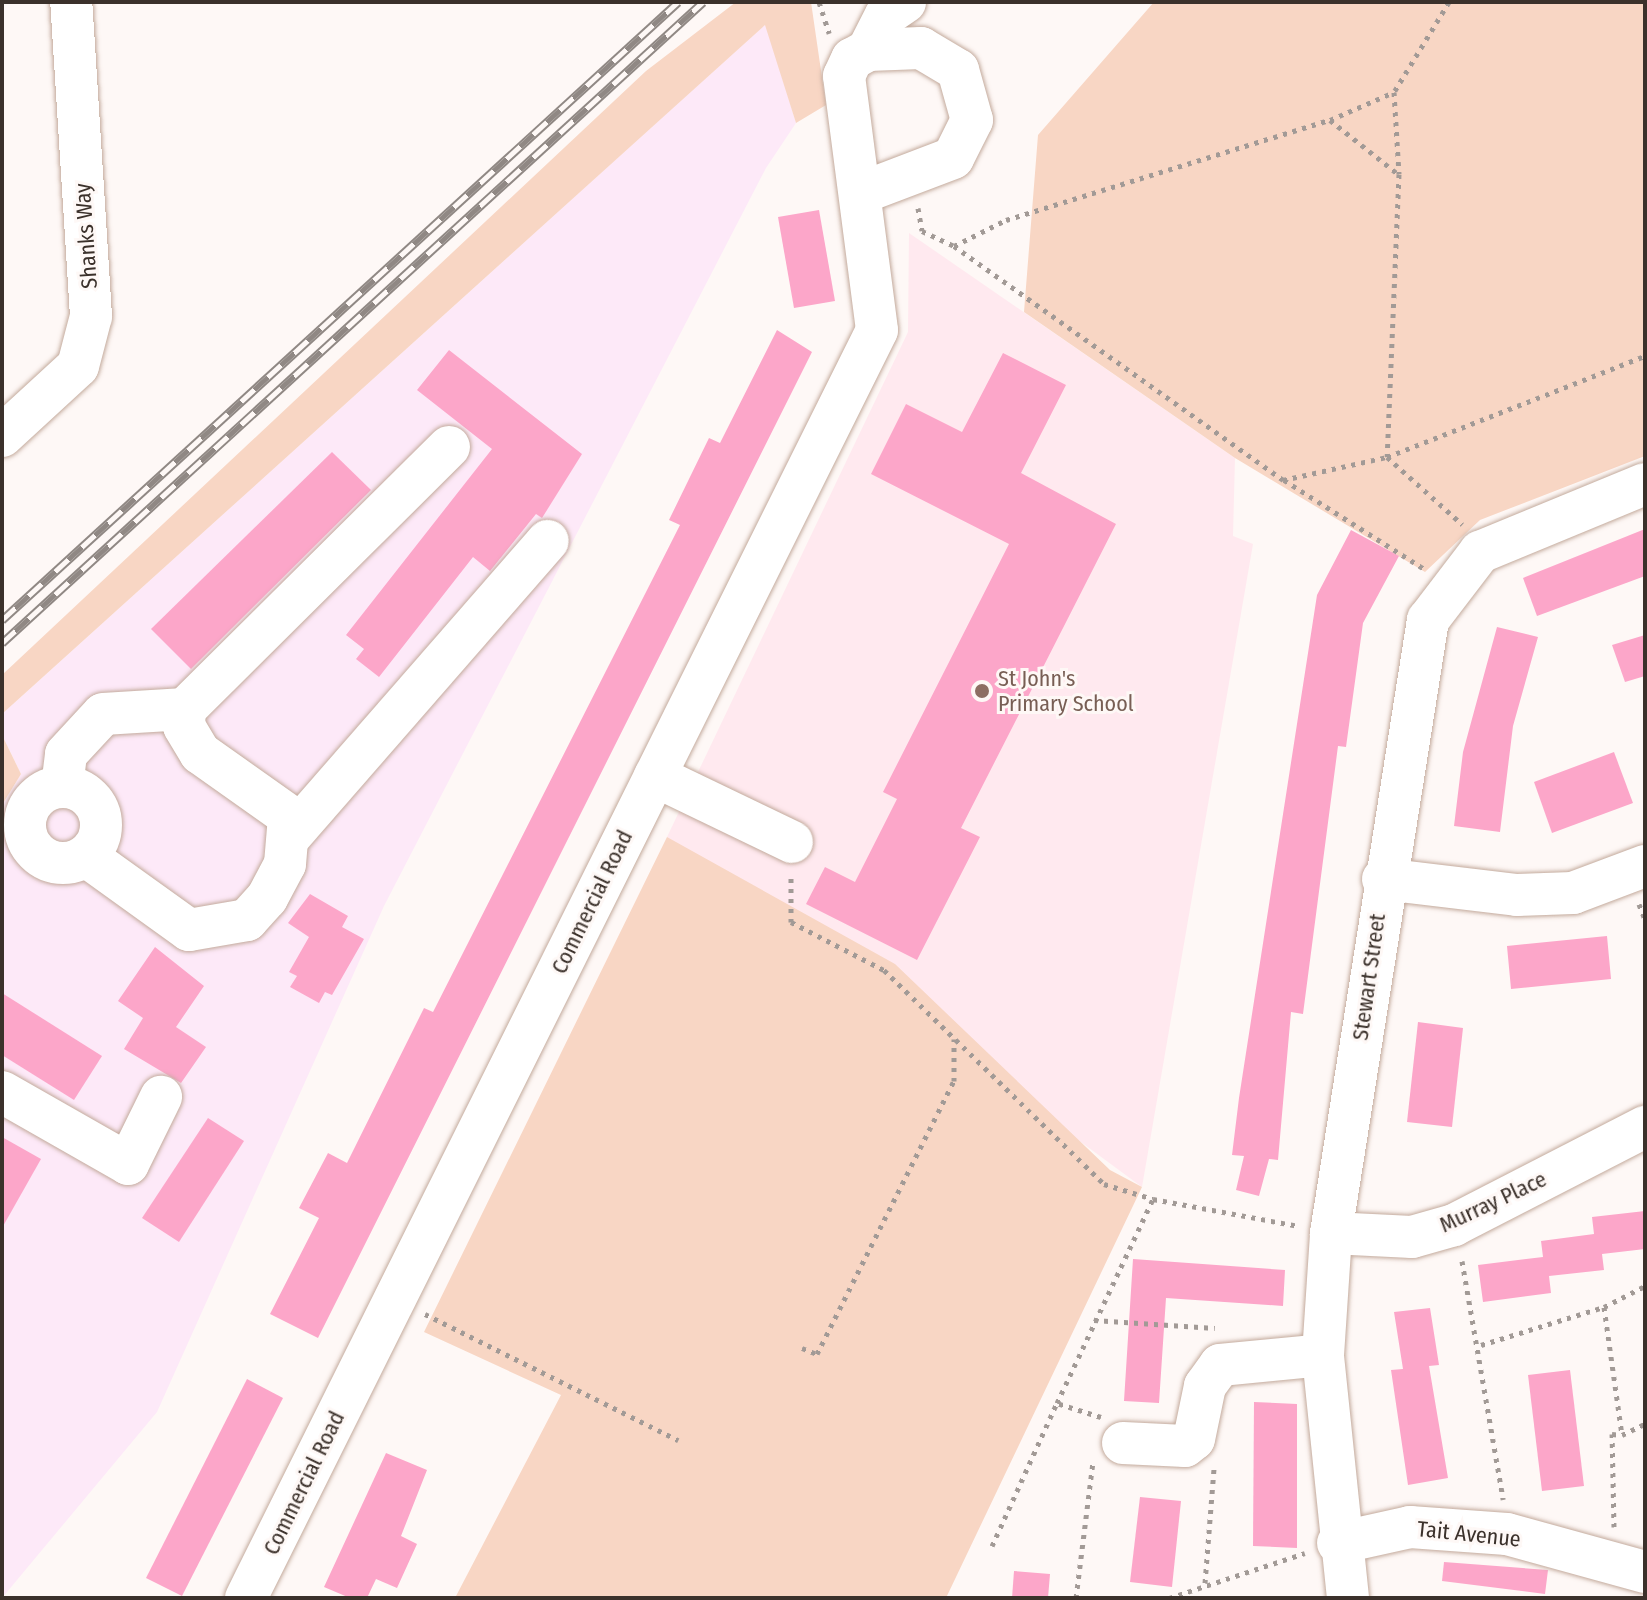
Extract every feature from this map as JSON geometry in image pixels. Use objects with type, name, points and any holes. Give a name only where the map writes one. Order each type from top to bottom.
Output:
[{"type":"street","name":"Shanks Way","points":[[2,436],[78,366],[91,316],[71,2]]},
{"type":"street","points":[[861,193],[913,180],[953,158],[972,120],[958,70],[921,48],[868,50],[886,15],[905,2]]},
{"type":"street","name":"Commercial Road","points":[[246,1598],[877,330],[844,76],[852,59],[868,50]]},
{"type":"street","points":[[62,787],[66,754],[103,714],[185,709],[449,447]]},
{"type":"street","name":"Stewart Street","points":[[1348,1598],[1338,1543],[1323,1355],[1331,1233],[1383,879],[1428,620],[1451,584],[1480,552],[1645,484]]},
{"type":"street","points":[[86,856],[174,923],[207,930],[247,920],[267,898],[292,834],[548,541]]},
{"type":"street","points":[[185,709],[184,726],[200,753],[277,805],[289,816],[292,834]]},
{"type":"street","points":[[655,776],[792,842]]},
{"type":"street","points":[[62,787],[81,791],[99,813],[98,841],[86,856],[54,863],[16,848],[30,805],[62,787]]},
{"type":"street","points":[[1383,879],[1517,895],[1573,893],[1645,866]]},
{"type":"street","points":[[2,1092],[128,1164],[161,1097]]},
{"type":"street","name":"Murray Place","points":[[1331,1233],[1412,1237],[1454,1225],[1645,1127]]},
{"type":"street","points":[[1123,1443],[1185,1446],[1199,1418],[1205,1386],[1220,1365],[1323,1355]]},
{"type":"street","name":"Tait Avenue","points":[[1338,1543],[1410,1527],[1507,1534],[1628,1566]]},
{"type":"path","points":[[1387,457],[1399,174],[1394,92],[1449,2]]},
{"type":"path","points":[[954,246],[1006,220],[1330,120],[1394,92]]},
{"type":"path","points":[[1330,120],[1399,174]]},
{"type":"path","points":[[913,180],[922,231],[954,246],[1283,480],[1451,584]]},
{"type":"path","points":[[1283,480],[1387,457],[1645,356]]},
{"type":"path","points":[[1387,457],[1468,530],[1480,552]]},
{"type":"path","points":[[792,842],[791,922],[884,970],[1104,1184],[1153,1199],[1331,1233]]},
{"type":"path","points":[[802,1348],[817,1354],[954,1081],[954,1038]]},
{"type":"path","points":[[992,1546],[1094,1320],[1153,1199]]},
{"type":"path","points":[[1454,1225],[1481,1345],[1507,1534]]},
{"type":"path","points":[[1481,1345],[1604,1307],[1645,1286]]},
{"type":"path","points":[[396,1298],[678,1440]]},
{"type":"path","points":[[1604,1307],[1622,1435]]},
{"type":"path","points":[[1094,1320],[1215,1326],[1220,1365]]},
{"type":"path","points":[[1057,1403],[1094,1409],[1123,1443],[1092,1461],[1076,1598]]},
{"type":"path","points":[[1199,1418],[1215,1454],[1205,1583]]},
{"type":"path","points":[[1628,1566],[1612,1434],[1622,1435],[1645,1424]]},
{"type":"path","points":[[1169,1598],[1205,1583],[1338,1543]]},
{"type":"shaded area","points":[[736,2],[811,2],[826,105],[796,123],[765,25],[2,714],[2,675],[646,71]]},
{"type":"shaded area","points":[[1154,2],[1645,2],[1645,456],[1480,520],[1425,572],[1235,458],[1024,312],[1038,135]]},
{"type":"shaded area","points":[[766,24],[796,123],[766,168],[384,906],[157,1412],[2,1598],[2,805],[21,774],[2,735],[2,714]]},
{"type":"shaded area","name":"St John's Primary School","points":[[909,233],[1235,458],[1233,536],[1253,544],[1142,1187],[667,837],[908,332]]},
{"type":"shaded area","points":[[2,735],[21,774],[2,805]]},
{"type":"shaded area","points":[[667,837],[895,964],[1110,1170],[1142,1187],[946,1598],[455,1598],[561,1395],[424,1332]]},
{"type":"building","points":[[819,210],[835,301],[794,308],[778,217]]},
{"type":"building","points":[[777,330],[812,352],[318,1338],[270,1314],[319,1218],[299,1208],[328,1153],[347,1163],[424,1008],[433,1012],[680,525],[669,520],[709,438],[720,443]]},
{"type":"building","points":[[449,350],[582,454],[542,518],[536,514],[490,571],[473,557],[379,677],[356,659],[364,649],[346,635],[492,449],[417,390]]},
{"type":"building","points":[[1003,353],[1066,385],[1021,473],[1116,524],[961,828],[980,837],[917,960],[806,904],[825,867],[855,882],[897,799],[883,792],[1009,544],[871,474],[906,404],[962,432]]},
{"type":"building","points":[[332,452],[371,490],[191,669],[151,629]]},
{"type":"building","points":[[1645,529],[1645,576],[1537,616],[1523,578]]},
{"type":"building","points":[[1351,530],[1399,556],[1363,623],[1346,747],[1338,746],[1303,1014],[1291,1012],[1278,1160],[1269,1159],[1259,1196],[1236,1190],[1244,1156],[1232,1155],[1239,1098],[1317,595]]},
{"type":"building","points":[[1497,627],[1538,637],[1513,726],[1500,832],[1454,826],[1463,752]]},
{"type":"building","points":[[1645,635],[1645,676],[1625,682],[1612,645]]},
{"type":"building","points":[[1614,752],[1633,803],[1552,833],[1534,782]]},
{"type":"building","points":[[310,894],[348,916],[342,927],[364,939],[332,995],[325,992],[319,1003],[290,987],[297,976],[289,972],[309,937],[288,923]]},
{"type":"building","points":[[1607,936],[1611,979],[1511,989],[1507,946]]},
{"type":"building","points":[[155,947],[204,986],[176,1027],[206,1047],[181,1083],[124,1049],[143,1018],[118,1001]]},
{"type":"building","points":[[2,993],[102,1056],[74,1100],[2,1055]]},
{"type":"building","points":[[1418,1022],[1463,1028],[1452,1127],[1407,1122]]},
{"type":"building","points":[[208,1118],[244,1141],[179,1242],[142,1218]]},
{"type":"building","points":[[2,1137],[41,1159],[2,1228]]},
{"type":"building","points":[[1645,1211],[1645,1249],[1602,1254],[1604,1270],[1549,1276],[1551,1293],[1483,1302],[1478,1265],[1543,1257],[1541,1241],[1594,1234],[1592,1217]]},
{"type":"building","points":[[1133,1259],[1285,1270],[1283,1306],[1166,1298],[1159,1403],[1124,1401]]},
{"type":"building","points":[[1430,1308],[1439,1365],[1429,1366],[1448,1478],[1408,1485],[1391,1370],[1403,1369],[1394,1312]]},
{"type":"building","points":[[1570,1370],[1584,1486],[1542,1491],[1528,1375]]},
{"type":"building","points":[[247,1379],[283,1398],[182,1596],[146,1578]]},
{"type":"building","points":[[1254,1402],[1297,1404],[1297,1548],[1253,1546]]},
{"type":"building","points":[[386,1453],[427,1470],[401,1536],[417,1544],[397,1588],[376,1579],[367,1598],[350,1598],[324,1587]]},
{"type":"building","points":[[1140,1497],[1181,1501],[1172,1587],[1130,1582]]},
{"type":"building","points":[[1444,1562],[1548,1570],[1545,1594],[1442,1581]]},
{"type":"building","points":[[1014,1571],[1050,1574],[1048,1598],[1012,1598]]},
{"type":"railway","points":[[2,620],[678,2]]},
{"type":"railway","points":[[2,643],[703,2]]},
{"type":"place","name":"St John's Primary School","points":[[982,691]]}]
